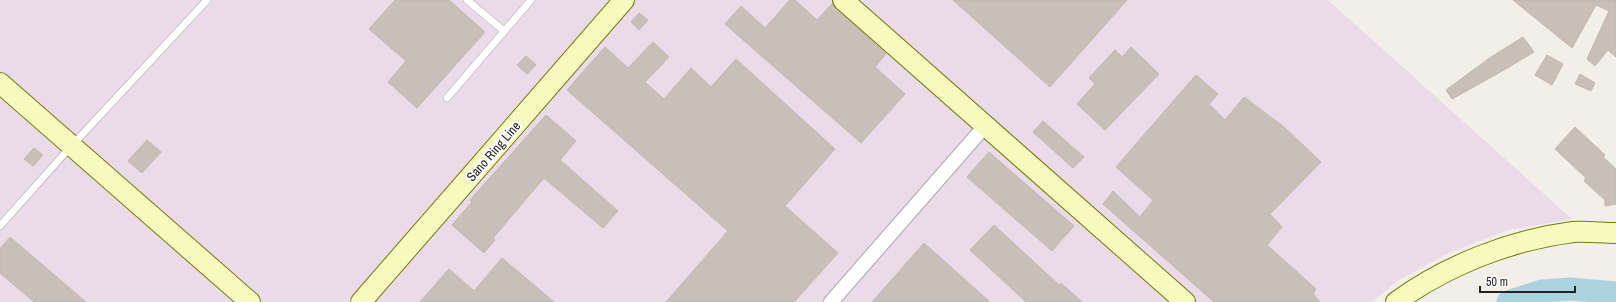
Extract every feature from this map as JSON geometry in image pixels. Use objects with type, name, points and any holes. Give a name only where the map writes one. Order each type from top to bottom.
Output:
[{"type":"street","name":"Sano Ring Line","points":[[361,302],[624,0]]},
{"type":"street","points":[[843,0],[1185,302]]},
{"type":"street","points":[[0,83],[250,302]]},
{"type":"street","points":[[831,302],[985,126]]},
{"type":"street","points":[[1396,302],[1442,273],[1480,256],[1522,243],[1574,232],[1616,233]]},
{"type":"lane","points":[[0,226],[71,146],[207,0]]},
{"type":"lane","points":[[467,0],[504,31]]},
{"type":"lane","points":[[447,98],[531,0]]},
{"type":"shaded area","points":[[0,0],[1328,0],[1572,219],[1508,230],[1449,253],[1399,280],[1372,302],[0,302]]},
{"type":"building","points":[[395,0],[449,0],[485,32],[417,108],[388,82],[406,61],[369,29]]},
{"type":"building","points":[[790,0],[795,0],[817,20],[832,4],[886,54],[875,67],[905,94],[861,143],[725,24],[741,6],[765,28]]},
{"type":"building","points":[[953,0],[1127,0],[1050,87]]},
{"type":"building","points":[[1513,0],[1616,0],[1616,57],[1608,50],[1595,66],[1587,59],[1609,11],[1596,5],[1572,48]]},
{"type":"building","points":[[639,13],[648,20],[639,30],[631,22]]},
{"type":"building","points":[[1523,37],[1534,52],[1452,99],[1446,90],[1491,57]]},
{"type":"building","points":[[653,42],[669,57],[645,82],[664,99],[691,68],[711,87],[736,59],[835,149],[785,206],[838,253],[794,302],[666,302],[728,231],[567,90],[605,47],[628,68]]},
{"type":"building","points":[[1131,47],[1159,74],[1105,130],[1077,104],[1095,84],[1089,78],[1115,50],[1122,57]]},
{"type":"building","points":[[1547,55],[1563,64],[1552,85],[1535,75]]},
{"type":"building","points":[[526,56],[536,65],[527,74],[517,65]]},
{"type":"building","points":[[1580,74],[1595,83],[1591,91],[1575,84]]},
{"type":"building","points":[[1196,75],[1218,94],[1209,104],[1225,120],[1244,97],[1284,127],[1321,162],[1270,214],[1282,227],[1267,245],[1316,289],[1313,294],[1320,302],[1214,302],[1103,204],[1113,191],[1140,217],[1153,200],[1116,167]]},
{"type":"building","points":[[546,115],[576,141],[560,160],[618,211],[603,228],[544,178],[493,238],[495,240],[484,253],[452,225],[472,202],[470,200]]},
{"type":"building","points":[[1043,121],[1084,157],[1073,168],[1033,132]]},
{"type":"building","points":[[1575,127],[1605,155],[1603,157],[1616,169],[1616,204],[1605,206],[1605,200],[1584,181],[1586,178],[1555,149]]},
{"type":"building","points":[[147,140],[161,152],[142,173],[128,161]]},
{"type":"building","points":[[34,148],[43,155],[33,166],[24,159]]},
{"type":"building","points":[[989,152],[1074,226],[1052,251],[967,177]]},
{"type":"building","points":[[994,225],[1059,285],[1061,283],[1082,302],[1026,302],[970,250]]},
{"type":"building","points":[[10,237],[86,302],[34,302],[0,273],[0,249]]},
{"type":"building","points":[[924,243],[990,302],[872,302]]},
{"type":"building","points":[[502,258],[554,302],[420,302],[449,269],[474,291]]},
{"type":"waterway","points":[[1508,302],[1542,291],[1570,289],[1616,293]]}]
